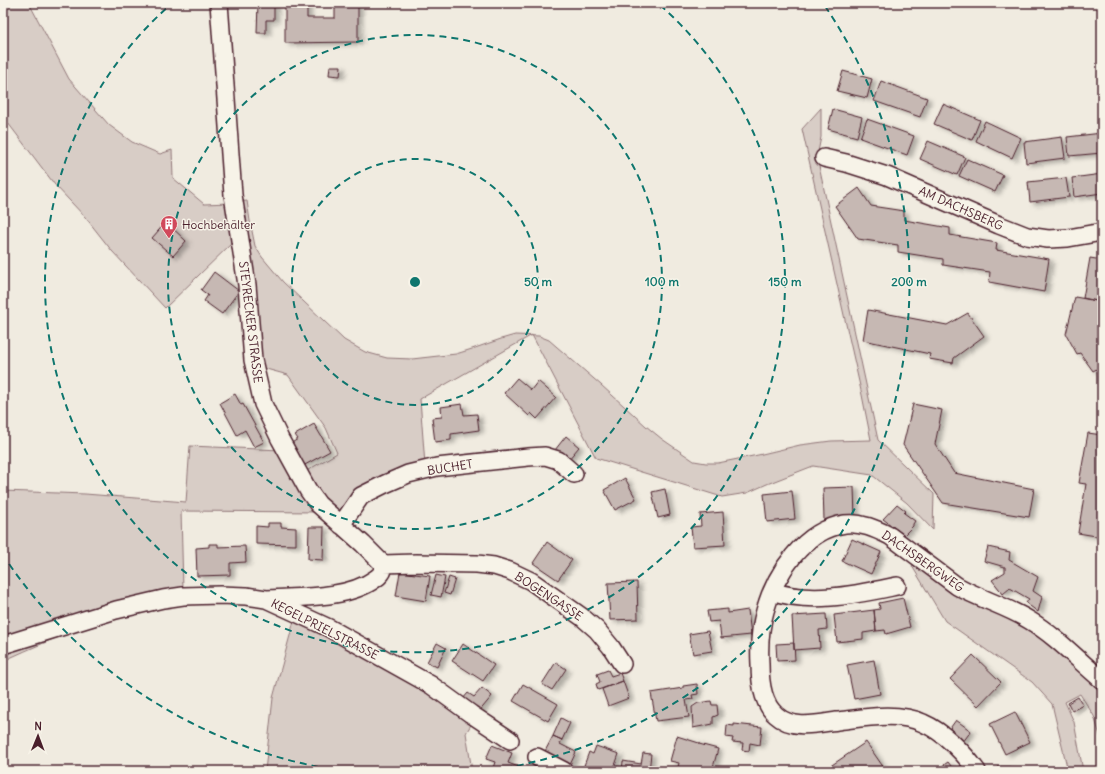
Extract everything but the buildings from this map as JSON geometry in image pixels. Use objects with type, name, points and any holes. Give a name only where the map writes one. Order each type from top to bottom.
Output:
[{"type":"street","name":"STEYRECKER STRASSE","points":[[219,3],[233,195],[247,285],[253,360],[263,404],[308,490],[318,504],[383,564]]},
{"type":"street","name":"AM DACHSBERG","points":[[824,158],[846,163],[886,176],[999,226],[1027,236],[1048,239],[1102,232]]},
{"type":"street","name":"BUCHET","points":[[341,525],[361,496],[408,474],[437,467],[545,456],[558,460],[574,474]]},
{"type":"street","name":"DACHSBERGWEG","points":[[977,771],[954,745],[933,728],[923,722],[909,718],[876,717],[814,724],[798,724],[788,722],[774,714],[766,700],[760,673],[761,632],[765,610],[772,591],[783,569],[803,544],[833,526],[845,524],[863,525],[878,530],[890,536],[957,586],[1029,620],[1046,631],[1102,680]]},
{"type":"street","points":[[266,599],[322,596],[352,591],[369,584],[379,576],[383,571],[383,564]]},
{"type":"street","name":"BOGENGASSE","points":[[383,564],[478,564],[494,566],[510,571],[531,581],[582,617],[597,630],[611,647],[622,664]]},
{"type":"street","points":[[772,591],[782,595],[822,597],[861,593],[897,586]]},
{"type":"street","name":"KEGELPRIELSTRASSE","points":[[3,645],[116,610],[163,599],[183,596],[220,595],[246,596],[266,599],[329,628],[431,685],[510,740]]},
{"type":"street","points":[[537,757],[564,771]]},
{"type":"shaded area","points":[[3,3],[29,3],[69,79],[109,125],[132,142],[160,154],[172,150],[173,178],[204,204],[229,203],[237,243],[232,243],[165,308],[112,251],[86,218],[55,185],[3,115]]},
{"type":"shaded area","points":[[821,108],[821,137],[817,157],[878,440],[934,494],[933,530],[907,503],[872,475],[813,466],[747,493],[722,497],[596,458],[532,336],[539,336],[549,340],[646,426],[694,461],[718,463],[800,445],[831,441],[871,440],[802,129]]},
{"type":"shaded area","points":[[247,201],[255,246],[262,257],[283,282],[344,340],[365,352],[387,358],[412,359],[456,354],[515,335],[531,336],[420,399],[425,465],[343,512],[331,510],[303,473],[337,453],[326,428],[288,375],[259,367],[237,202]]},
{"type":"shaded area","points":[[190,446],[281,450],[319,512],[181,511],[183,590],[69,632],[3,661],[3,491],[85,494],[186,502]]},
{"type":"shaded area","points":[[917,560],[1029,627],[1102,686],[1102,742],[1094,716],[1080,694],[1065,702],[1074,722],[1083,771],[1068,771],[1052,704],[1032,682],[945,621],[912,566]]},
{"type":"shaded area","points":[[295,617],[406,676],[472,723],[466,733],[472,771],[265,771],[273,698]]},
{"type":"place","name":"Hochbehälter","points":[[169,239]]}]
